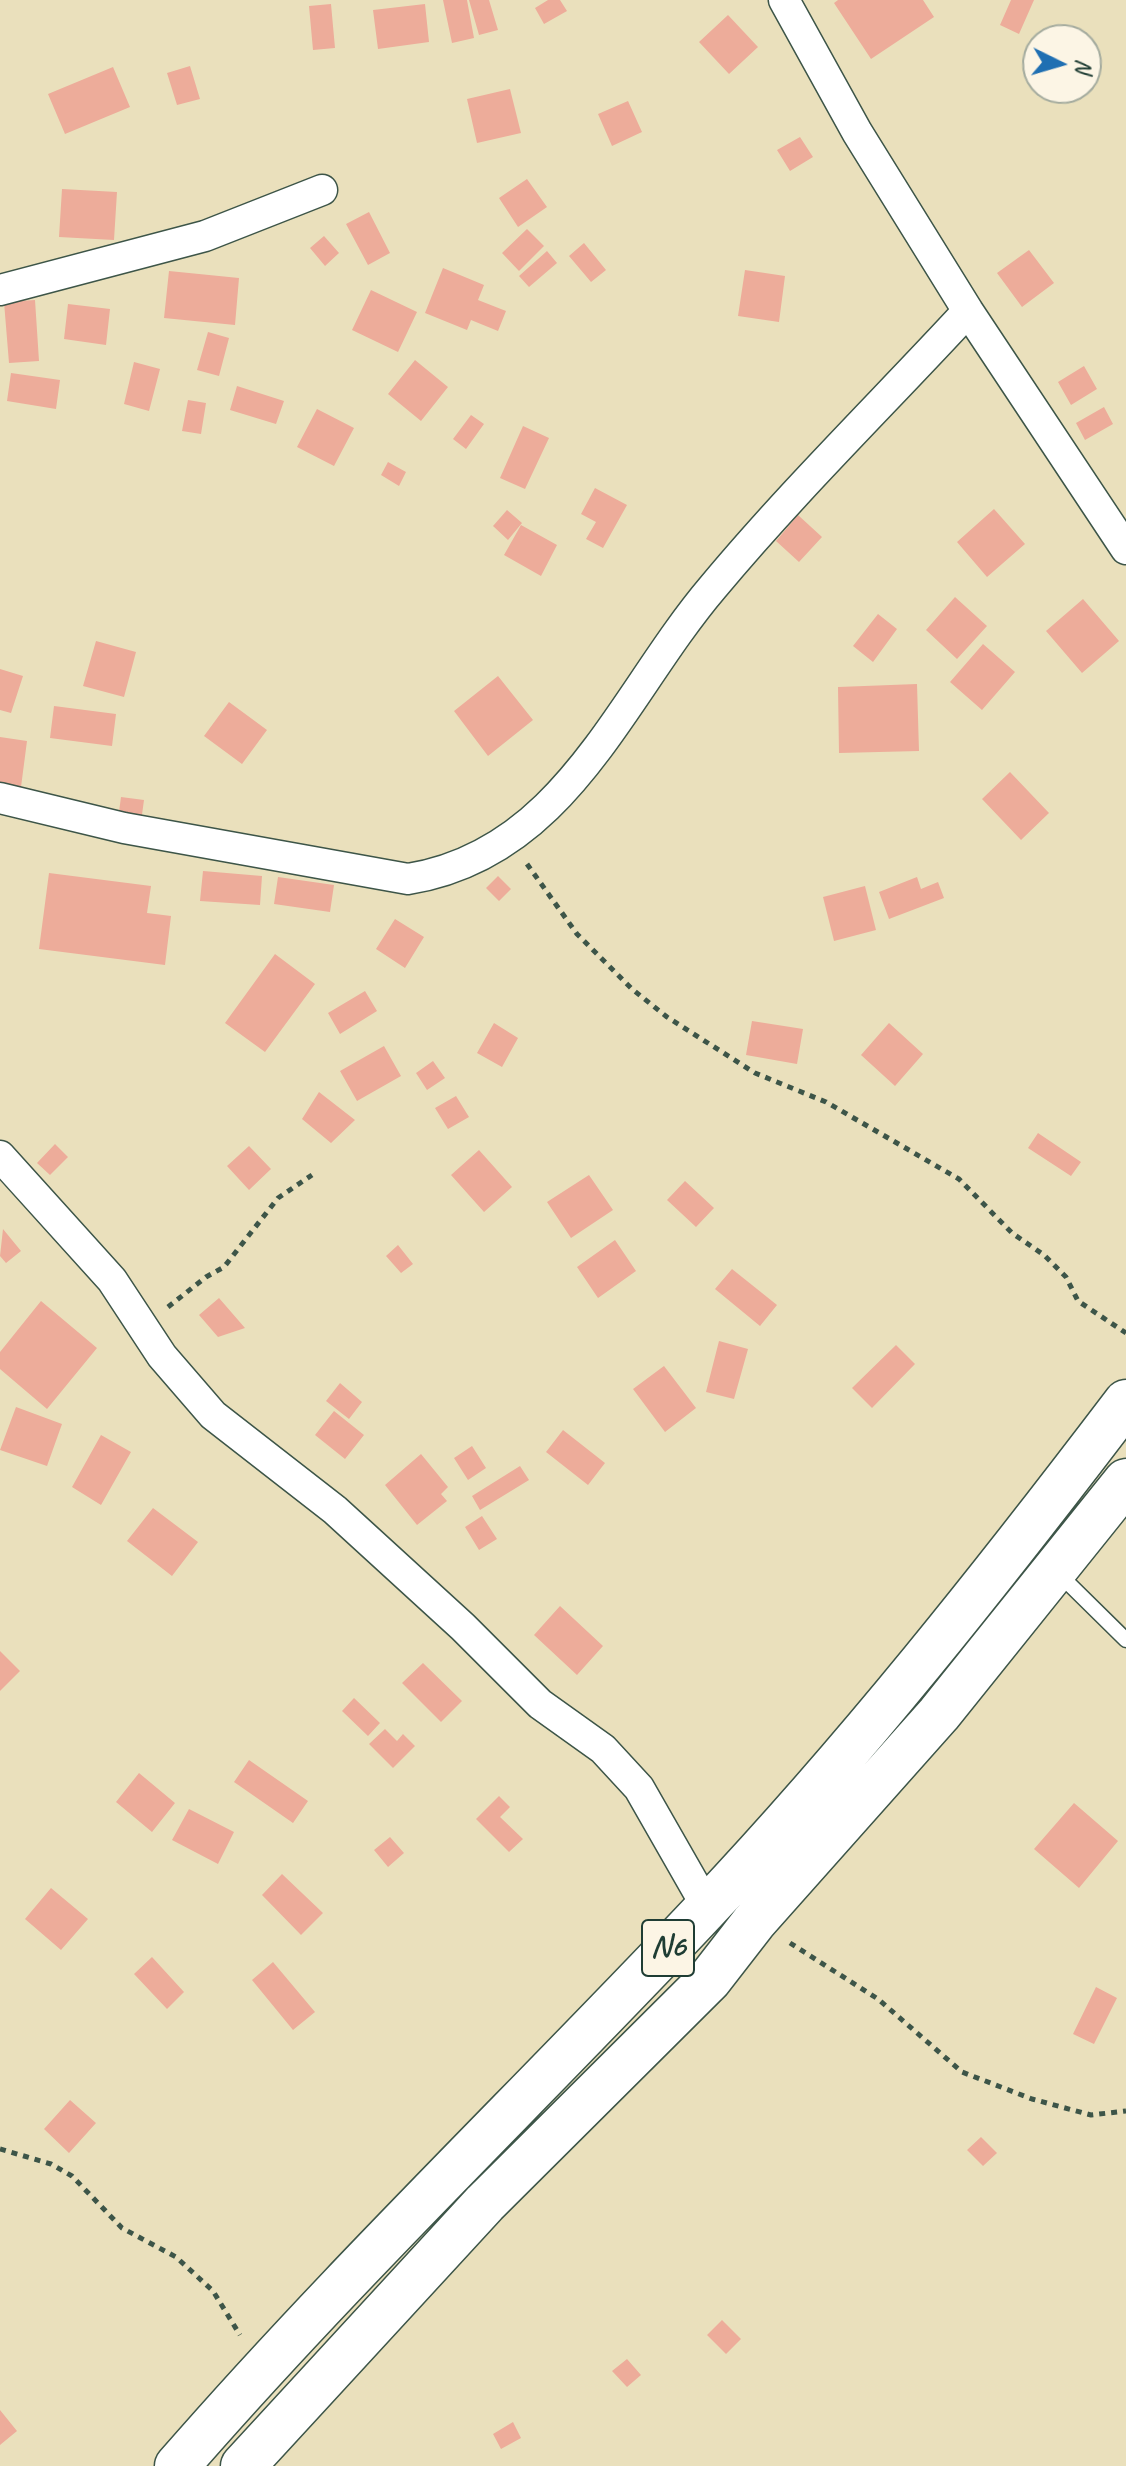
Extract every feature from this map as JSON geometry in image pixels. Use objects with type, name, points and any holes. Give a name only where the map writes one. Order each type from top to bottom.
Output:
[{"type":"highway","name":"N6","points":[[177,2466],[261,2370],[707,1907],[828,1773],[950,1627],[1126,1402]]},
{"type":"highway","name":"N6","points":[[243,2466],[485,2203],[709,1980],[754,1922],[939,1714],[1126,1481]]},
{"type":"street","points":[[784,0],[857,132],[968,311],[1126,549]]},
{"type":"street","points":[[0,290],[205,236],[322,190]]},
{"type":"street","points":[[0,798],[124,828],[408,879],[444,871],[510,840],[540,815],[610,735],[712,588],[968,311]]},
{"type":"street","points":[[0,1156],[112,1280],[146,1331],[213,1415],[335,1510],[463,1627],[540,1704],[603,1749],[639,1788],[707,1907]]},
{"type":"lane","points":[[1056,1571],[1126,1640]]},
{"type":"path","points":[[510,840],[577,934],[667,1017],[755,1073],[826,1102],[959,1179],[1012,1233],[1044,1255],[1066,1277],[1078,1301],[1126,1333]]},
{"type":"path","points":[[146,1331],[176,1299],[224,1267],[278,1198],[312,1175]]},
{"type":"path","points":[[754,1922],[878,1999],[962,2072],[1032,2099],[1091,2115],[1126,2111]]},
{"type":"path","points":[[0,2149],[51,2164],[72,2176],[122,2228],[176,2257],[213,2291],[261,2370]]},
{"type":"building","points":[[443,0],[467,0],[474,38],[452,43]]},
{"type":"building","points":[[469,0],[489,0],[498,30],[479,35]]},
{"type":"building","points":[[548,0],[560,0],[567,11],[544,24],[535,8]]},
{"type":"building","points":[[838,0],[923,0],[934,17],[871,59],[834,3]]},
{"type":"building","points":[[1011,0],[1034,0],[1019,34],[1000,25]]},
{"type":"building","points":[[331,4],[335,48],[313,50],[309,6]]},
{"type":"building","points":[[425,4],[429,42],[378,49],[373,10]]},
{"type":"building","points":[[728,15],[758,47],[729,74],[699,42]]},
{"type":"building","points":[[190,66],[200,99],[177,105],[167,73]]},
{"type":"building","points":[[113,67],[130,107],[65,134],[48,94]]},
{"type":"building","points":[[510,89],[521,133],[477,143],[467,99]]},
{"type":"building","points":[[628,101],[642,132],[612,146],[598,114]]},
{"type":"building","points":[[800,137],[813,157],[790,171],[777,150]]},
{"type":"building","points":[[527,179],[547,207],[518,227],[499,198]]},
{"type":"building","points":[[62,189],[117,192],[114,240],[59,237]]},
{"type":"building","points":[[369,212],[390,253],[368,265],[346,224]]},
{"type":"building","points":[[527,229],[544,246],[519,271],[502,253]]},
{"type":"building","points":[[324,236],[339,253],[325,266],[310,248]]},
{"type":"building","points":[[584,243],[606,270],[591,282],[569,256]]},
{"type":"building","points":[[1029,250],[1054,283],[1022,307],[997,273]]},
{"type":"building","points":[[547,251],[557,263],[529,287],[519,276]]},
{"type":"building","points":[[443,268],[484,285],[478,300],[506,311],[498,331],[471,320],[467,330],[425,313]]},
{"type":"building","points":[[745,270],[785,276],[779,322],[738,316]]},
{"type":"building","points":[[169,271],[239,278],[235,325],[164,318]]},
{"type":"building","points":[[371,290],[417,312],[398,352],[352,330]]},
{"type":"building","points":[[35,300],[39,361],[9,363],[4,302]]},
{"type":"building","points":[[68,304],[110,309],[106,345],[64,339]]},
{"type":"building","points":[[208,332],[229,338],[219,376],[197,370]]},
{"type":"building","points":[[415,360],[448,387],[421,421],[388,394]]},
{"type":"building","points":[[134,362],[160,369],[149,411],[124,404]]},
{"type":"building","points":[[1084,366],[1097,389],[1071,405],[1058,382]]},
{"type":"building","points":[[11,373],[60,380],[56,409],[7,401]]},
{"type":"building","points":[[237,386],[284,401],[276,424],[230,410]]},
{"type":"building","points":[[188,400],[206,403],[201,434],[182,431]]},
{"type":"building","points":[[1104,407],[1113,424],[1085,440],[1076,423]]},
{"type":"building","points":[[317,409],[354,428],[334,466],[297,447]]},
{"type":"building","points":[[471,415],[484,424],[466,449],[453,439]]},
{"type":"building","points":[[523,426],[549,438],[525,489],[500,478]]},
{"type":"building","points":[[388,462],[406,472],[399,486],[381,475]]},
{"type":"building","points":[[595,488],[627,505],[603,548],[586,539],[596,522],[581,514]]},
{"type":"building","points":[[994,509],[1025,544],[987,577],[957,542]]},
{"type":"building","points":[[507,510],[522,523],[508,540],[493,526]]},
{"type":"building","points":[[798,515],[822,537],[799,562],[776,541]]},
{"type":"building","points":[[521,525],[557,545],[541,576],[504,555]]},
{"type":"building","points":[[955,597],[987,626],[957,659],[926,630]]},
{"type":"building","points":[[1083,599],[1119,641],[1082,673],[1046,631]]},
{"type":"building","points":[[878,614],[897,629],[873,662],[853,646]]},
{"type":"building","points":[[96,641],[136,652],[124,697],[83,686]]},
{"type":"building","points":[[983,644],[1015,672],[982,710],[950,682]]},
{"type":"building","points":[[0,669],[23,676],[11,713],[0,710]]},
{"type":"building","points":[[498,676],[533,720],[488,756],[454,711]]},
{"type":"building","points":[[917,684],[919,751],[839,753],[838,687]]},
{"type":"building","points":[[229,702],[267,730],[242,764],[204,736]]},
{"type":"building","points":[[54,706],[116,714],[112,746],[50,738]]},
{"type":"building","points":[[0,737],[27,741],[21,787],[0,784]]},
{"type":"building","points":[[1010,772],[1049,813],[1021,840],[982,799]]},
{"type":"building","points":[[121,797],[144,800],[141,822],[118,819]]},
{"type":"building","points":[[203,871],[262,876],[260,905],[200,901]]},
{"type":"building","points":[[49,873],[151,886],[147,913],[171,916],[165,965],[39,949]]},
{"type":"building","points":[[498,876],[511,889],[499,901],[486,888]]},
{"type":"building","points":[[278,877],[334,885],[330,912],[274,904]]},
{"type":"building","points":[[917,877],[921,889],[938,882],[944,898],[889,919],[879,892]]},
{"type":"building","points":[[865,886],[876,930],[834,941],[823,897]]},
{"type":"building","points":[[395,919],[424,937],[405,968],[376,949]]},
{"type":"building","points":[[275,954],[315,984],[265,1052],[225,1023]]},
{"type":"building","points":[[365,991],[377,1011],[340,1034],[328,1013]]},
{"type":"building","points":[[752,1021],[803,1029],[797,1064],[746,1055]]},
{"type":"building","points":[[494,1023],[518,1038],[502,1067],[477,1053]]},
{"type":"building","points":[[889,1023],[923,1054],[895,1086],[861,1055]]},
{"type":"building","points":[[384,1046],[401,1076],[357,1101],[340,1071]]},
{"type":"building","points":[[433,1061],[445,1078],[427,1090],[416,1073]]},
{"type":"building","points":[[319,1092],[355,1120],[331,1143],[302,1119]]},
{"type":"building","points":[[456,1096],[469,1117],[448,1129],[435,1108]]},
{"type":"building","points":[[1038,1133],[1081,1162],[1071,1176],[1028,1148]]},
{"type":"building","points":[[55,1144],[68,1157],[50,1175],[37,1163]]},
{"type":"building","points":[[249,1146],[271,1169],[249,1190],[227,1166]]},
{"type":"building","points":[[479,1150],[512,1187],[484,1212],[451,1175]]},
{"type":"building","points":[[589,1175],[613,1210],[571,1238],[547,1202]]},
{"type":"building","points":[[685,1181],[714,1208],[696,1227],[667,1200]]},
{"type":"building","points":[[3,1229],[21,1251],[6,1263],[0,1256]]},
{"type":"building","points":[[615,1240],[636,1271],[598,1298],[577,1267]]},
{"type":"building","points":[[398,1245],[413,1264],[401,1273],[386,1256]]},
{"type":"building","points":[[732,1269],[777,1305],[760,1326],[715,1289]]},
{"type":"building","points":[[219,1298],[245,1328],[218,1337],[199,1315]]},
{"type":"building","points":[[41,1301],[97,1348],[47,1409],[0,1369],[0,1352]]},
{"type":"building","points":[[719,1341],[748,1349],[734,1399],[706,1392]]},
{"type":"building","points":[[896,1345],[915,1364],[872,1408],[852,1388]]},
{"type":"building","points":[[664,1366],[696,1408],[665,1432],[633,1389]]},
{"type":"building","points":[[340,1383],[362,1402],[349,1419],[326,1401]]},
{"type":"building","points":[[16,1407],[62,1424],[47,1466],[0,1450]]},
{"type":"building","points":[[334,1411],[364,1435],[345,1459],[315,1435]]},
{"type":"building","points":[[563,1430],[605,1463],[588,1485],[546,1452]]},
{"type":"building","points":[[101,1435],[131,1452],[101,1505],[72,1487]]},
{"type":"building","points":[[472,1446],[486,1468],[468,1480],[454,1458]]},
{"type":"building","points":[[421,1454],[448,1487],[441,1494],[447,1501],[417,1525],[385,1485]]},
{"type":"building","points":[[520,1466],[529,1480],[480,1510],[472,1496]]},
{"type":"building","points":[[153,1508],[198,1542],[172,1576],[127,1541]]},
{"type":"building","points":[[482,1516],[497,1539],[479,1550],[465,1527]]},
{"type":"building","points":[[560,1606],[603,1646],[577,1675],[534,1635]]},
{"type":"building","points":[[0,1651],[20,1671],[0,1691]]},
{"type":"building","points":[[423,1663],[462,1701],[441,1722],[402,1683]]},
{"type":"building","points":[[354,1698],[380,1723],[368,1736],[342,1711]]},
{"type":"building","points":[[385,1729],[397,1741],[403,1734],[415,1746],[393,1768],[369,1744]]},
{"type":"building","points":[[249,1760],[308,1801],[293,1823],[234,1782]]},
{"type":"building","points":[[139,1773],[175,1803],[152,1832],[116,1802]]},
{"type":"building","points":[[499,1796],[510,1807],[500,1817],[523,1839],[509,1852],[476,1819]]},
{"type":"building","points":[[1074,1803],[1118,1841],[1079,1888],[1034,1849]]},
{"type":"building","points":[[189,1809],[234,1832],[218,1864],[172,1840]]},
{"type":"building","points":[[390,1837],[404,1853],[388,1867],[374,1850]]},
{"type":"building","points":[[282,1874],[323,1913],[301,1935],[262,1895]]},
{"type":"building","points":[[51,1888],[88,1919],[61,1950],[25,1919]]},
{"type":"building","points":[[152,1957],[184,1992],[167,2009],[134,1974]]},
{"type":"building","points":[[273,1962],[315,2012],[293,2030],[252,1980]]},
{"type":"building","points":[[1096,1987],[1117,1998],[1094,2044],[1073,2034]]},
{"type":"building","points":[[70,2100],[96,2123],[69,2153],[44,2129]]},
{"type":"building","points":[[981,2137],[997,2153],[983,2166],[967,2150]]},
{"type":"building","points":[[722,2320],[741,2339],[726,2354],[707,2335]]},
{"type":"building","points":[[627,2359],[641,2375],[627,2387],[612,2371]]},
{"type":"building","points":[[0,2410],[17,2431],[0,2445]]},
{"type":"building","points":[[513,2422],[521,2438],[501,2449],[493,2434]]}]
